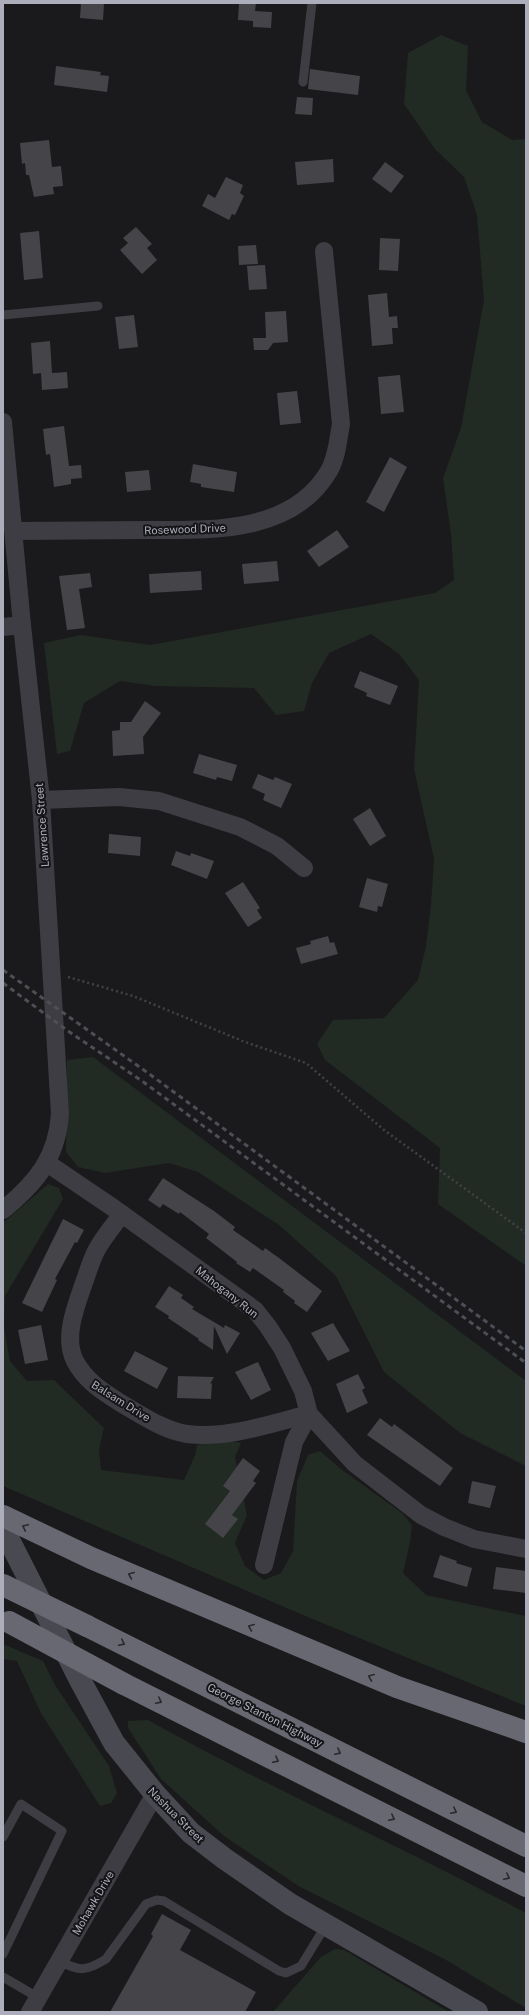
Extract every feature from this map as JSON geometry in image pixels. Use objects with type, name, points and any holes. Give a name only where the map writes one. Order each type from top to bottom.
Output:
[{"type":"highway","points":[[3,1516],[46,1537],[257,1629],[397,1687],[526,1746]]},
{"type":"highway","name":"George Stanton Highway","points":[[3,1585],[526,1846]]},
{"type":"highway","points":[[6,1620],[124,1684],[526,1886]]},
{"type":"highway","points":[[397,1687],[526,1732]]},
{"type":"main road","name":"Nashua Street","points":[[3,1528],[80,1680],[114,1743],[155,1794],[191,1832],[225,1859],[290,1904],[477,2012]]},
{"type":"street","name":"Rosewood Drive","points":[[14,531],[220,530],[254,523],[286,510],[302,500],[318,486],[330,470],[337,450],[341,424],[324,251]]},
{"type":"street","name":"Lawrence Street","points":[[3,422],[22,625],[41,800],[60,1114],[59,1132],[47,1163],[31,1185],[3,1210]]},
{"type":"street","points":[[3,627],[22,625]]},
{"type":"street","points":[[41,800],[119,797],[159,801],[240,827],[277,846],[304,868]]},
{"type":"street","name":"Mahogany Run","points":[[47,1163],[122,1214],[254,1310],[267,1325],[282,1348],[302,1391],[308,1414],[355,1464],[421,1515],[474,1538],[526,1549]]},
{"type":"street","name":"Balsam Drive","points":[[122,1214],[95,1252],[77,1303],[72,1326],[70,1339],[71,1351],[75,1362],[88,1380],[138,1413],[161,1425],[186,1434],[209,1435],[234,1433],[308,1414]]},
{"type":"street","points":[[264,1565],[294,1442],[308,1414]]},
{"type":"street","name":"Mohawk Drive","points":[[35,2005],[155,1794]]},
{"type":"lane","points":[[303,82],[312,3]]},
{"type":"lane","points":[[3,315],[98,306]]},
{"type":"lane","points":[[3,1837],[7,1818],[21,1804],[62,1831],[3,1954]]},
{"type":"lane","points":[[60,1961],[74,1969],[88,1969],[97,1965],[106,1959],[146,1904],[157,1900],[164,1901],[279,1971],[286,1973],[301,1966],[326,1925]]},
{"type":"lane","points":[[3,1977],[35,2005]]},
{"type":"path","points":[[52,973],[133,996],[245,1042],[306,1063],[384,1130],[526,1233]]},
{"type":"shaded area","points":[[441,35],[468,46],[466,90],[482,122],[512,140],[526,139],[526,1266],[438,1204],[440,1148],[325,1060],[317,1044],[333,1020],[384,1018],[418,980],[426,946],[431,905],[434,859],[414,769],[419,680],[399,654],[371,634],[329,653],[312,683],[304,711],[276,715],[254,688],[155,686],[120,681],[84,703],[70,751],[57,754],[44,643],[81,635],[150,645],[435,593],[454,580],[451,534],[443,478],[461,428],[484,300],[477,215],[464,177],[435,149],[404,104],[408,53]]},
{"type":"shaded area","points":[[93,1057],[526,1381],[526,1466],[460,1433],[384,1372],[336,1276],[279,1225],[198,1172],[169,1163],[105,1173],[78,1167],[66,1152],[67,1060]]},
{"type":"shaded area","points":[[48,1184],[59,1188],[63,1199],[5,1296],[4,1328],[10,1361],[27,1381],[54,1380],[104,1428],[99,1450],[101,1470],[184,1480],[195,1455],[197,1445],[221,1439],[241,1443],[235,1457],[247,1515],[235,1543],[245,1566],[264,1580],[281,1573],[293,1551],[297,1481],[308,1455],[320,1451],[341,1469],[402,1513],[412,1525],[403,1573],[426,1595],[526,1616],[526,1706],[310,1618],[3,1486],[3,1223]]},
{"type":"shaded area","points":[[3,1644],[43,1661],[55,1685],[109,1766],[117,1793],[111,1803],[100,1806],[41,1713],[17,1661],[3,1659]]},
{"type":"shaded area","points":[[148,1720],[241,1770],[432,1864],[526,1913],[526,2008],[446,1960],[300,1887],[224,1836],[161,1779],[128,1728],[128,1721]]},
{"type":"shaded area","points":[[335,1949],[344,1950],[449,2012],[273,2012],[321,1957]]},
{"type":"building","points":[[81,3],[104,4],[103,20],[80,18]]},
{"type":"building","points":[[239,3],[256,3],[255,11],[272,12],[271,28],[253,27],[253,21],[238,20]]},
{"type":"building","points":[[56,66],[101,72],[100,75],[109,76],[107,92],[54,85]]},
{"type":"building","points":[[310,69],[360,76],[358,95],[308,89]]},
{"type":"building","points":[[297,97],[313,98],[312,115],[295,114]]},
{"type":"building","points":[[49,140],[52,167],[61,166],[63,186],[53,187],[54,194],[34,197],[29,175],[26,175],[25,163],[22,164],[20,143]]},
{"type":"building","points":[[333,159],[334,182],[297,185],[295,162]]},
{"type":"building","points":[[385,162],[404,176],[391,193],[372,179]]},
{"type":"building","points":[[226,177],[243,185],[240,193],[244,196],[235,215],[232,214],[229,220],[202,206],[208,194],[215,198]]},
{"type":"building","points":[[136,227],[152,244],[147,248],[157,260],[142,274],[120,250],[128,243],[123,238]]},
{"type":"building","points":[[39,231],[43,278],[24,280],[20,233]]},
{"type":"building","points":[[380,238],[400,239],[398,271],[379,270]]},
{"type":"building","points":[[256,245],[258,264],[239,265],[238,246]]},
{"type":"building","points":[[265,265],[267,289],[249,290],[247,266]]},
{"type":"building","points":[[387,293],[389,317],[397,316],[398,328],[392,328],[393,344],[372,346],[368,295]]},
{"type":"building","points":[[286,311],[288,342],[273,343],[268,350],[254,350],[253,338],[266,338],[265,312]]},
{"type":"building","points":[[134,315],[138,347],[119,349],[115,317]]},
{"type":"building","points":[[50,341],[52,373],[67,372],[68,388],[42,390],[41,373],[33,374],[31,343]]},
{"type":"building","points":[[400,375],[404,412],[381,414],[378,377]]},
{"type":"building","points":[[297,391],[301,423],[280,425],[277,393]]},
{"type":"building","points":[[64,426],[69,466],[81,465],[82,478],[71,479],[71,484],[54,487],[50,454],[46,455],[43,429]]},
{"type":"building","points":[[390,457],[407,467],[384,512],[366,502]]},
{"type":"building","points":[[193,464],[237,472],[234,492],[201,487],[201,484],[190,482]]},
{"type":"building","points":[[149,470],[151,490],[127,492],[125,472]]},
{"type":"building","points":[[337,530],[349,547],[319,567],[307,551]]},
{"type":"building","points":[[277,561],[279,581],[244,584],[242,564]]},
{"type":"building","points":[[201,571],[202,590],[150,593],[149,574]]},
{"type":"building","points":[[90,573],[92,587],[79,589],[85,628],[67,630],[59,576]]},
{"type":"building","points":[[360,671],[398,686],[390,705],[366,696],[367,693],[354,687]]},
{"type":"building","points":[[145,701],[161,713],[143,737],[144,754],[113,756],[112,731],[120,730],[120,722],[131,722]]},
{"type":"building","points":[[199,754],[237,765],[232,781],[217,777],[216,780],[193,773]]},
{"type":"building","points":[[258,774],[273,780],[275,777],[292,784],[281,808],[263,800],[265,794],[252,788]]},
{"type":"building","points":[[370,808],[386,836],[370,846],[353,819]]},
{"type":"building","points":[[109,834],[141,837],[140,856],[108,853]]},
{"type":"building","points":[[176,851],[190,856],[191,853],[214,861],[207,879],[171,865]]},
{"type":"building","points":[[367,878],[388,884],[382,907],[378,906],[377,912],[359,907]]},
{"type":"building","points":[[243,882],[260,908],[257,910],[262,918],[248,927],[225,893]]},
{"type":"building","points":[[328,936],[330,943],[334,942],[338,954],[301,964],[296,948],[311,944],[310,941]]},
{"type":"building","points":[[163,1178],[214,1211],[235,1227],[233,1230],[263,1251],[265,1248],[322,1291],[307,1312],[294,1303],[295,1301],[283,1292],[284,1290],[253,1268],[250,1272],[236,1263],[237,1262],[206,1238],[209,1234],[180,1212],[179,1214],[163,1204],[160,1208],[148,1200]]},
{"type":"building","points":[[63,1219],[84,1230],[77,1243],[75,1242],[55,1279],[57,1280],[42,1312],[22,1303]]},
{"type":"building","points":[[169,1286],[183,1295],[181,1298],[194,1307],[192,1309],[224,1328],[225,1325],[240,1333],[227,1354],[214,1326],[213,1350],[155,1307]]},
{"type":"building","points":[[333,1323],[350,1351],[328,1361],[311,1333]]},
{"type":"building","points":[[41,1325],[48,1360],[25,1364],[18,1330]]},
{"type":"building","points":[[135,1351],[168,1368],[157,1389],[124,1371]]},
{"type":"building","points":[[258,1362],[271,1390],[251,1400],[235,1372]]},
{"type":"building","points":[[358,1374],[365,1388],[362,1390],[368,1403],[347,1413],[336,1384]]},
{"type":"building","points":[[178,1376],[214,1377],[210,1384],[212,1383],[211,1399],[177,1398]]},
{"type":"building","points":[[380,1418],[392,1427],[394,1424],[453,1468],[440,1486],[367,1435]]},
{"type":"building","points":[[243,1458],[260,1471],[253,1481],[256,1483],[232,1515],[238,1519],[223,1538],[205,1524],[230,1491],[223,1486]]},
{"type":"building","points":[[472,1481],[496,1486],[490,1508],[468,1503]]},
{"type":"building","points":[[440,1555],[457,1561],[456,1563],[472,1568],[467,1587],[433,1577]]},
{"type":"building","points":[[496,1567],[526,1571],[526,1593],[493,1589]]},
{"type":"building","points":[[162,1914],[191,1930],[180,1950],[256,1992],[245,2012],[110,2012],[153,1936],[151,1934]]},
{"type":"railway","points":[[3,970],[148,1073],[526,1351]]},
{"type":"railway","points":[[3,983],[68,1031],[142,1081],[526,1363]]}]
